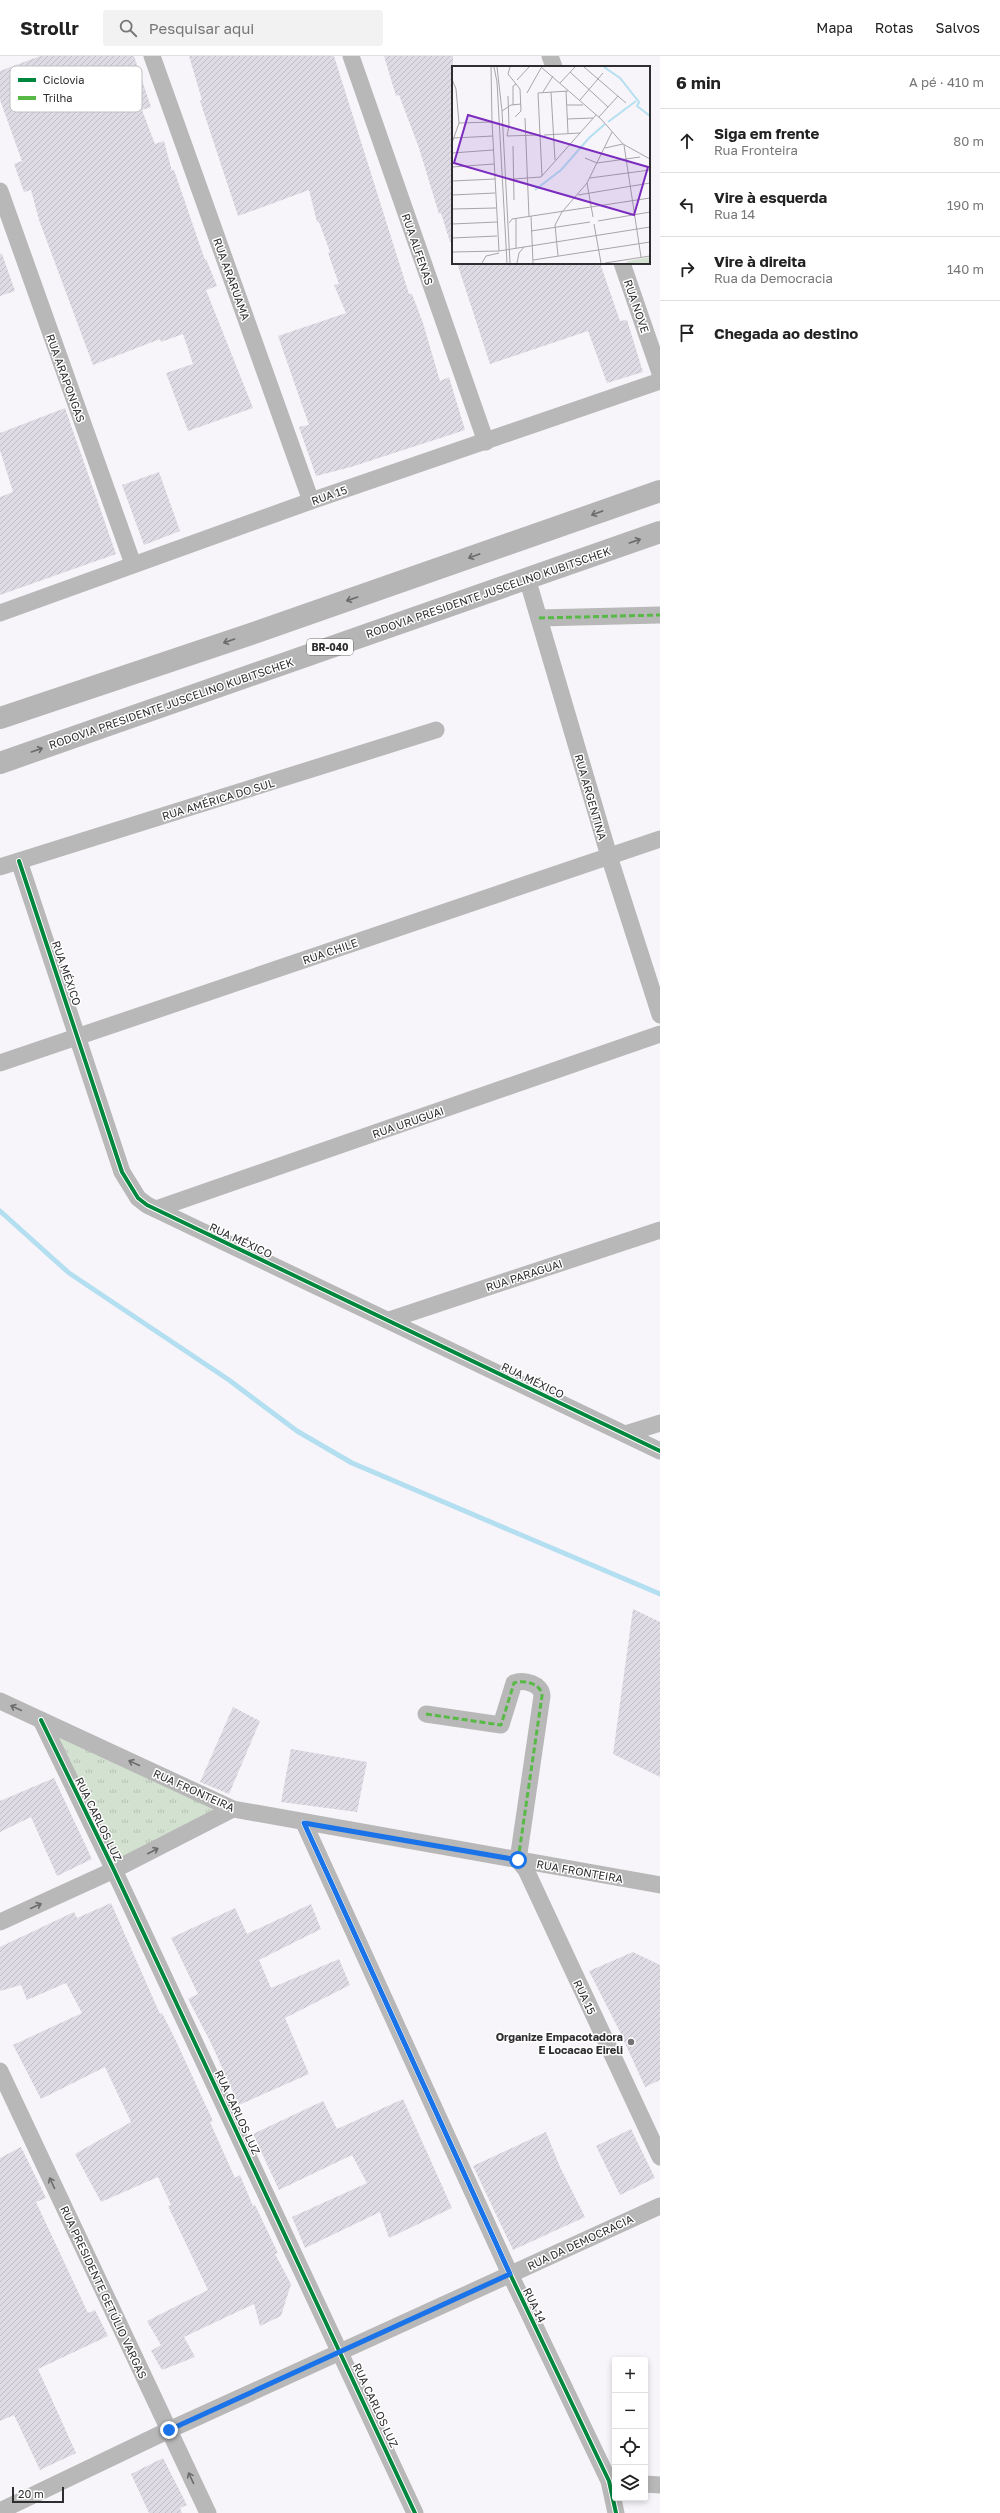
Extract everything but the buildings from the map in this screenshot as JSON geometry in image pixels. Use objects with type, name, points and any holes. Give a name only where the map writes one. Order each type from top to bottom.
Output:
[{"type":"highway","points":[[0,718],[259,631],[660,490]]},
{"type":"highway","name":"RODOVIA PRESIDENTE JUSCELINO KUBITSCHEK","points":[[0,763],[660,532]]},
{"type":"street","name":"RUA ARARUAMA","points":[[152,56],[311,501]]},
{"type":"street","name":"RUA ALFENAS","points":[[351,56],[486,442]]},
{"type":"street","points":[[550,56],[554,66]]},
{"type":"street","name":"RUA ARAPONGAS","points":[[0,191],[133,564]]},
{"type":"street","name":"RUA NOVE","points":[[622,264],[660,373]]},
{"type":"street","name":"RUA 15","points":[[0,613],[311,501],[660,381]]},
{"type":"street","name":"RUA ARGENTINA","points":[[527,578],[609,856],[660,1015]]},
{"type":"street","points":[[539,618],[660,615]]},
{"type":"street","name":"RUA AMÉRICA DO SUL","points":[[0,867],[436,730]]},
{"type":"street","name":"RUA CHILE","points":[[0,1063],[660,839]]},
{"type":"street","name":"RUA MÉXICO","points":[[19,861],[122,1172],[138,1198],[156,1209],[660,1451]]},
{"type":"street","name":"RUA URUGUAI","points":[[156,1209],[660,1034]]},
{"type":"street","name":"RUA PARAGUAI","points":[[389,1320],[660,1230]]},
{"type":"street","points":[[625,1434],[660,1423]]},
{"type":"street","points":[[426,1714],[501,1725],[514,1683],[518,1681],[536,1685],[540,1688],[542,1696],[518,1860]]},
{"type":"street","name":"RUA FRONTEIRA","points":[[0,1700],[233,1809],[304,1823],[660,1885]]},
{"type":"street","name":"RUA CARLOS LUZ","points":[[41,1720],[114,1870],[341,2351],[415,2513]]},
{"type":"street","points":[[0,1922],[114,1870],[233,1809]]},
{"type":"street","name":"RUA 14","points":[[304,1823],[510,2274],[612,2481]]},
{"type":"street","name":"RUA 15","points":[[518,1860],[526,1870],[660,2157]]},
{"type":"street","name":"RUA PRESIDENTE GETÚLIO VARGAS","points":[[0,2071],[208,2513]]},
{"type":"street","name":"RUA DA DEMOCRACIA","points":[[0,2511],[169,2430],[660,2206]]},
{"type":"street","points":[[648,2484],[660,2485]]},
{"type":"street","name":"RUA 14","points":[[614,2501],[616,2513]]},
{"type":"green space","points":[[41,1720],[233,1809],[114,1870]]},
{"type":"waterway","points":[[0,1211],[69,1273],[229,1380],[297,1431],[352,1463],[660,1594]]},
{"type":"marked path","points":[[539,618],[660,615]]},
{"type":"marked path","points":[[426,1714],[501,1725],[514,1683],[527,1682],[539,1688],[542,1696],[518,1860]]},
{"type":"cycle path","points":[[19,861],[122,1172],[138,1198],[147,1205],[660,1451]]},
{"type":"cycle path","points":[[41,1720],[114,1870],[415,2513]]},
{"type":"cycle path","points":[[304,1823],[510,2274],[609,2481],[616,2513]]},
{"type":"place","name":"Organize Empacotadora E Locacao Eireli","points":[[631,2042]]},
{"type":"route","points":[[169,2430],[510,2274],[304,1823],[518,1860]]}]
